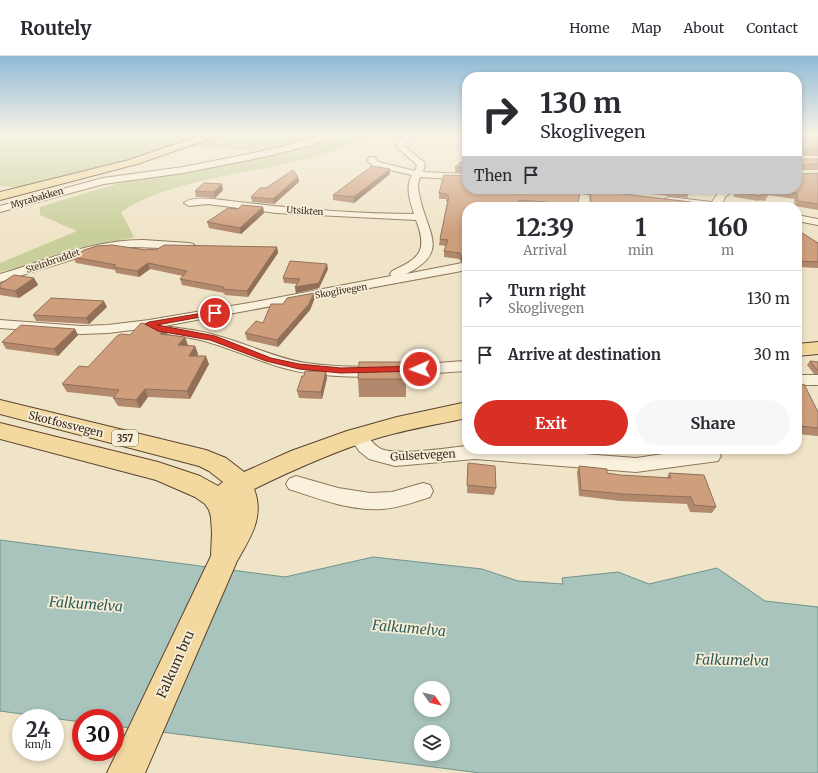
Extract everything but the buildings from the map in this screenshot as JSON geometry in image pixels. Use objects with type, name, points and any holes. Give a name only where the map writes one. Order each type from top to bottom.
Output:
[{"type":"main road","points":[[0,196],[116,166]]},
{"type":"main road","points":[[802,350],[818,348]]},
{"type":"main road","name":"Skotfossvegen","points":[[0,407],[206,459],[216,463],[232,474],[240,485]]},
{"type":"main road","points":[[215,498],[297,458],[358,436],[462,411]]},
{"type":"main road","name":"Skotfossvegen","points":[[0,431],[177,478],[194,484],[207,491],[215,498]]},
{"type":"main road","name":"357","points":[[225,556],[240,532],[245,512],[245,497],[240,485]]},
{"type":"main road","name":"357","points":[[215,498],[222,510],[225,520],[225,556]]},
{"type":"main road","name":"Falkum bru","points":[[126,773],[225,556]]},
{"type":"street","name":"Myrabakken","points":[[0,209],[102,181],[201,166]]},
{"type":"street","points":[[386,166],[418,174],[462,177]]},
{"type":"street","points":[[377,284],[384,278],[415,264],[425,255],[428,249],[428,238],[412,185],[414,178],[418,174],[421,166]]},
{"type":"street","points":[[615,194],[624,195]]},
{"type":"street","points":[[662,199],[683,202]]},
{"type":"street","name":"Utsikten","points":[[189,204],[208,201],[276,210],[421,217]]},
{"type":"street","points":[[802,219],[818,222]]},
{"type":"street","name":"Steinbruddet","points":[[0,278],[34,268],[78,252],[106,246],[132,244],[203,246]]},
{"type":"street","name":"Skoglivegen","points":[[0,324],[97,330],[149,324],[377,284],[462,267]]},
{"type":"street","points":[[149,324],[158,328],[212,338],[269,360],[299,367],[364,370],[462,366]]},
{"type":"street","points":[[802,380],[818,380]]},
{"type":"street","name":"Gulsetvegen","points":[[358,436],[365,446],[375,454],[394,459],[462,453]]},
{"type":"street","name":"Gulsetvegen","points":[[498,454],[636,465],[690,457],[712,456]]},
{"type":"street","points":[[296,484],[356,500],[380,501],[400,498],[423,491]]},
{"type":"green space","points":[[0,166],[103,166],[26,186],[0,186]]},
{"type":"green space","points":[[192,166],[274,166],[183,185],[161,192],[140,201],[121,212],[134,237],[0,272],[0,263],[77,231],[40,215],[40,207],[127,181]]},
{"type":"water","name":"Falkumelva","points":[[0,540],[285,577],[373,557],[482,569],[518,581],[563,584],[562,578],[618,572],[649,584],[717,568],[765,601],[818,607],[818,773],[480,773],[124,727],[124,709],[72,709],[72,721],[64,720],[64,709],[12,709],[12,713],[0,711]]},
{"type":"route","points":[[215,313],[149,324],[158,328],[212,338],[269,360],[299,367],[341,370],[420,369]]}]
